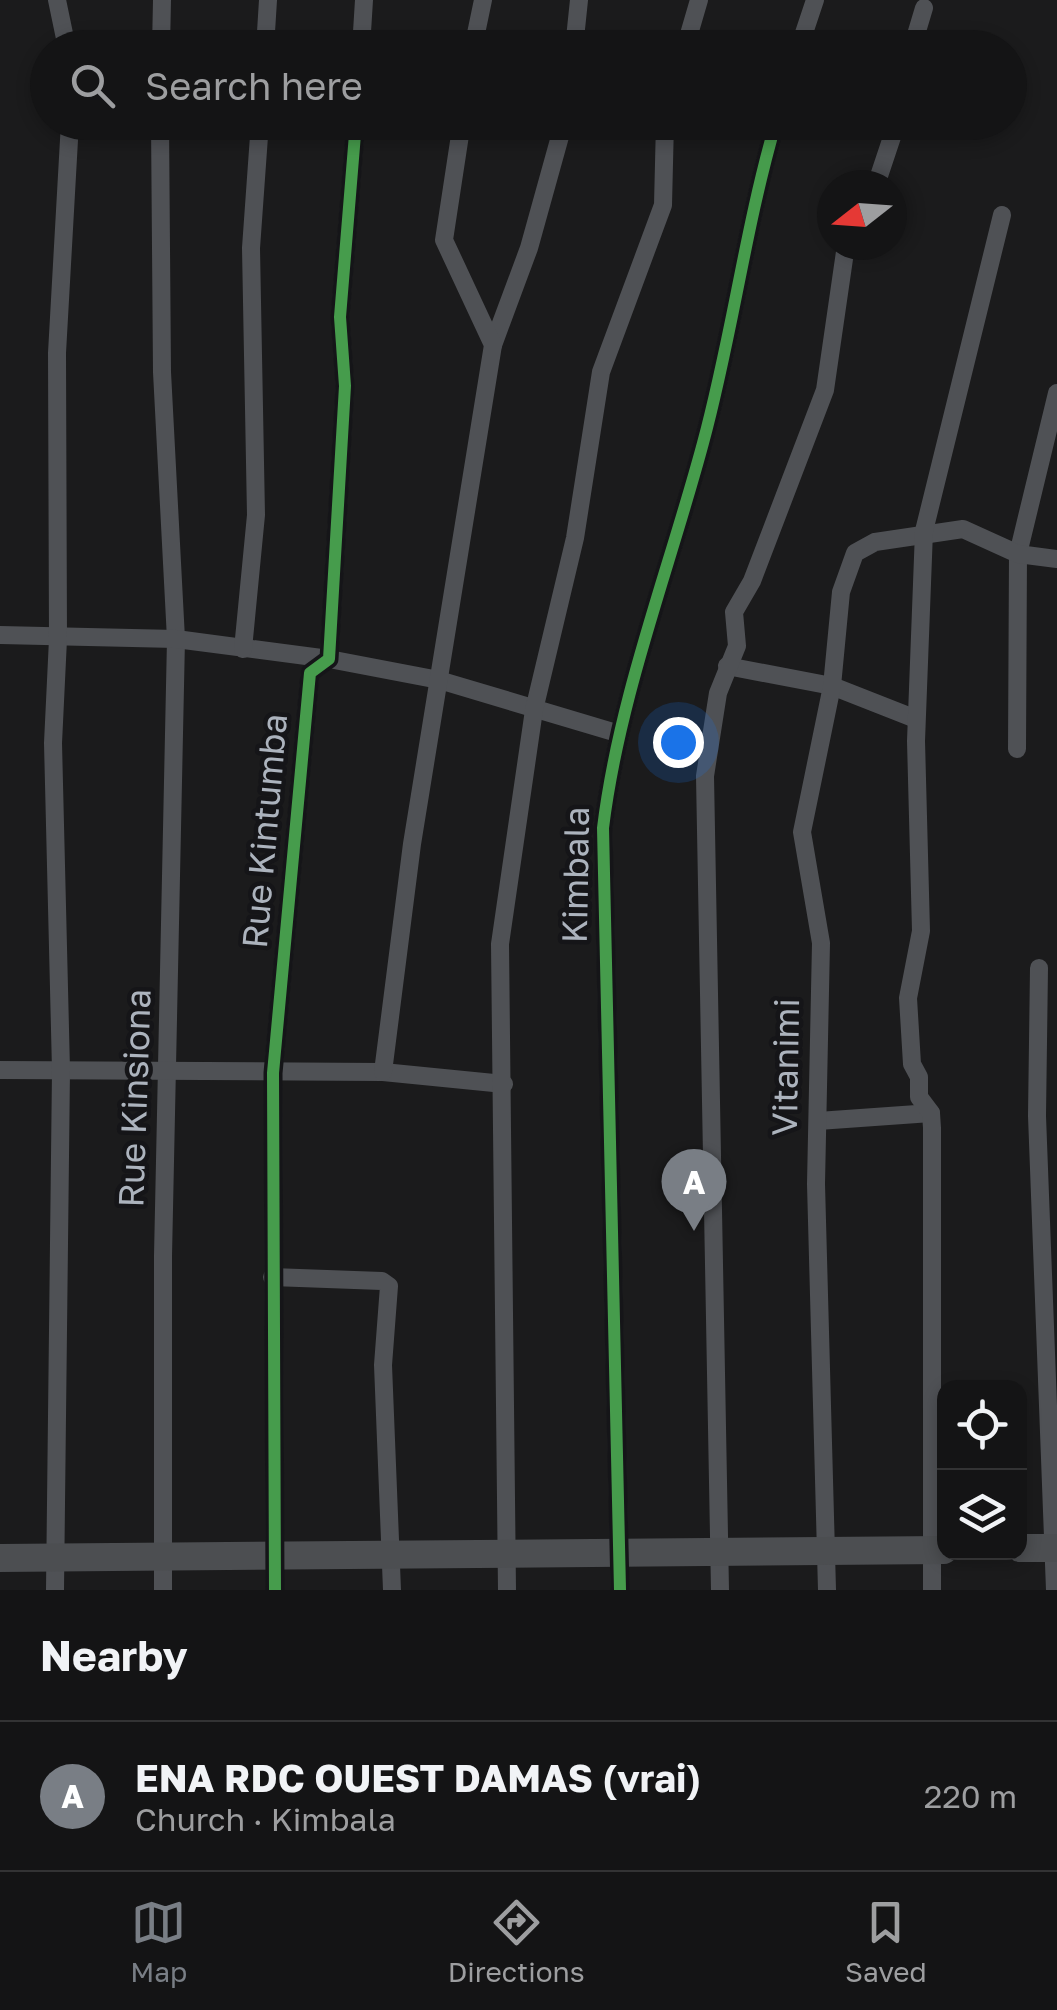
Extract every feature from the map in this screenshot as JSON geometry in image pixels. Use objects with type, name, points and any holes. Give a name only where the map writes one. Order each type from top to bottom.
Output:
[{"type":"highway","points":[[1027,1548],[1055,1548]]},
{"type":"highway","points":[[0,1558],[164,1560],[274,1555],[937,1550]]},
{"type":"street","points":[[58,0],[63,30]]},
{"type":"street","points":[[162,0],[162,30]]},
{"type":"street","points":[[266,30],[268,0]]},
{"type":"street","points":[[362,30],[364,0]]},
{"type":"street","points":[[477,30],[484,0]]},
{"type":"street","points":[[576,30],[579,0]]},
{"type":"street","points":[[691,30],[700,0]]},
{"type":"street","points":[[805,30],[815,0]]},
{"type":"street","points":[[917,30],[924,8]]},
{"type":"street","points":[[55,1590],[61,1070],[54,743],[58,638],[57,353],[69,140]]},
{"type":"street","name":"Rue Kinsiona","points":[[160,140],[162,353],[176,640],[162,1256],[163,1590]]},
{"type":"street","points":[[242,648],[256,515],[252,248],[259,140]]},
{"type":"street","name":"Rue Kintumba","points":[[276,1590],[274,1073],[310,673],[329,659],[345,386],[340,317],[355,140]]},
{"type":"street","points":[[459,140],[444,240],[493,345]]},
{"type":"street","points":[[383,1072],[403,906],[493,345],[529,248],[559,140]]},
{"type":"street","points":[[507,1590],[500,944],[534,710],[574,538],[602,372],[663,204],[664,140]]},
{"type":"street","name":"Kimbala","points":[[620,1590],[603,828],[620,734],[705,438],[738,272],[771,140]]},
{"type":"street","points":[[881,170],[891,140]]},
{"type":"street","points":[[932,1590],[937,1550],[931,1112],[920,1096],[919,1077],[912,1064],[908,998],[921,931],[916,719],[924,531],[1002,215]]},
{"type":"street","points":[[720,1590],[704,824],[710,730],[727,666],[737,646],[734,612],[752,581],[825,390],[844,260]]},
{"type":"street","points":[[1017,749],[1018,554],[1057,393]]},
{"type":"street","points":[[924,531],[963,529],[1018,554],[1057,559]]},
{"type":"street","name":"Vitanimi","points":[[827,1590],[818,1121],[821,943],[802,832],[832,686],[841,592],[855,553],[874,542],[924,531]]},
{"type":"street","points":[[0,635],[176,640],[329,659],[439,680],[620,734]]},
{"type":"street","points":[[727,666],[832,686],[916,719]]},
{"type":"street","points":[[1039,968],[1037,1116],[1055,1590]]},
{"type":"street","points":[[0,1070],[169,1074],[383,1072],[504,1084]]},
{"type":"street","points":[[818,1121],[931,1112]]},
{"type":"street","points":[[272,1277],[382,1282],[389,1286],[383,1365],[392,1590]]},
{"type":"cycle path","points":[[275,1590],[273,1073],[310,673],[329,659],[345,386],[340,317],[355,140]]},
{"type":"cycle path","points":[[620,1590],[603,828],[621,730],[713,403],[772,140]]},
{"type":"place","name":"ENA RDC OUEST DAMAS (vrai)","points":[[694,1231]]}]
